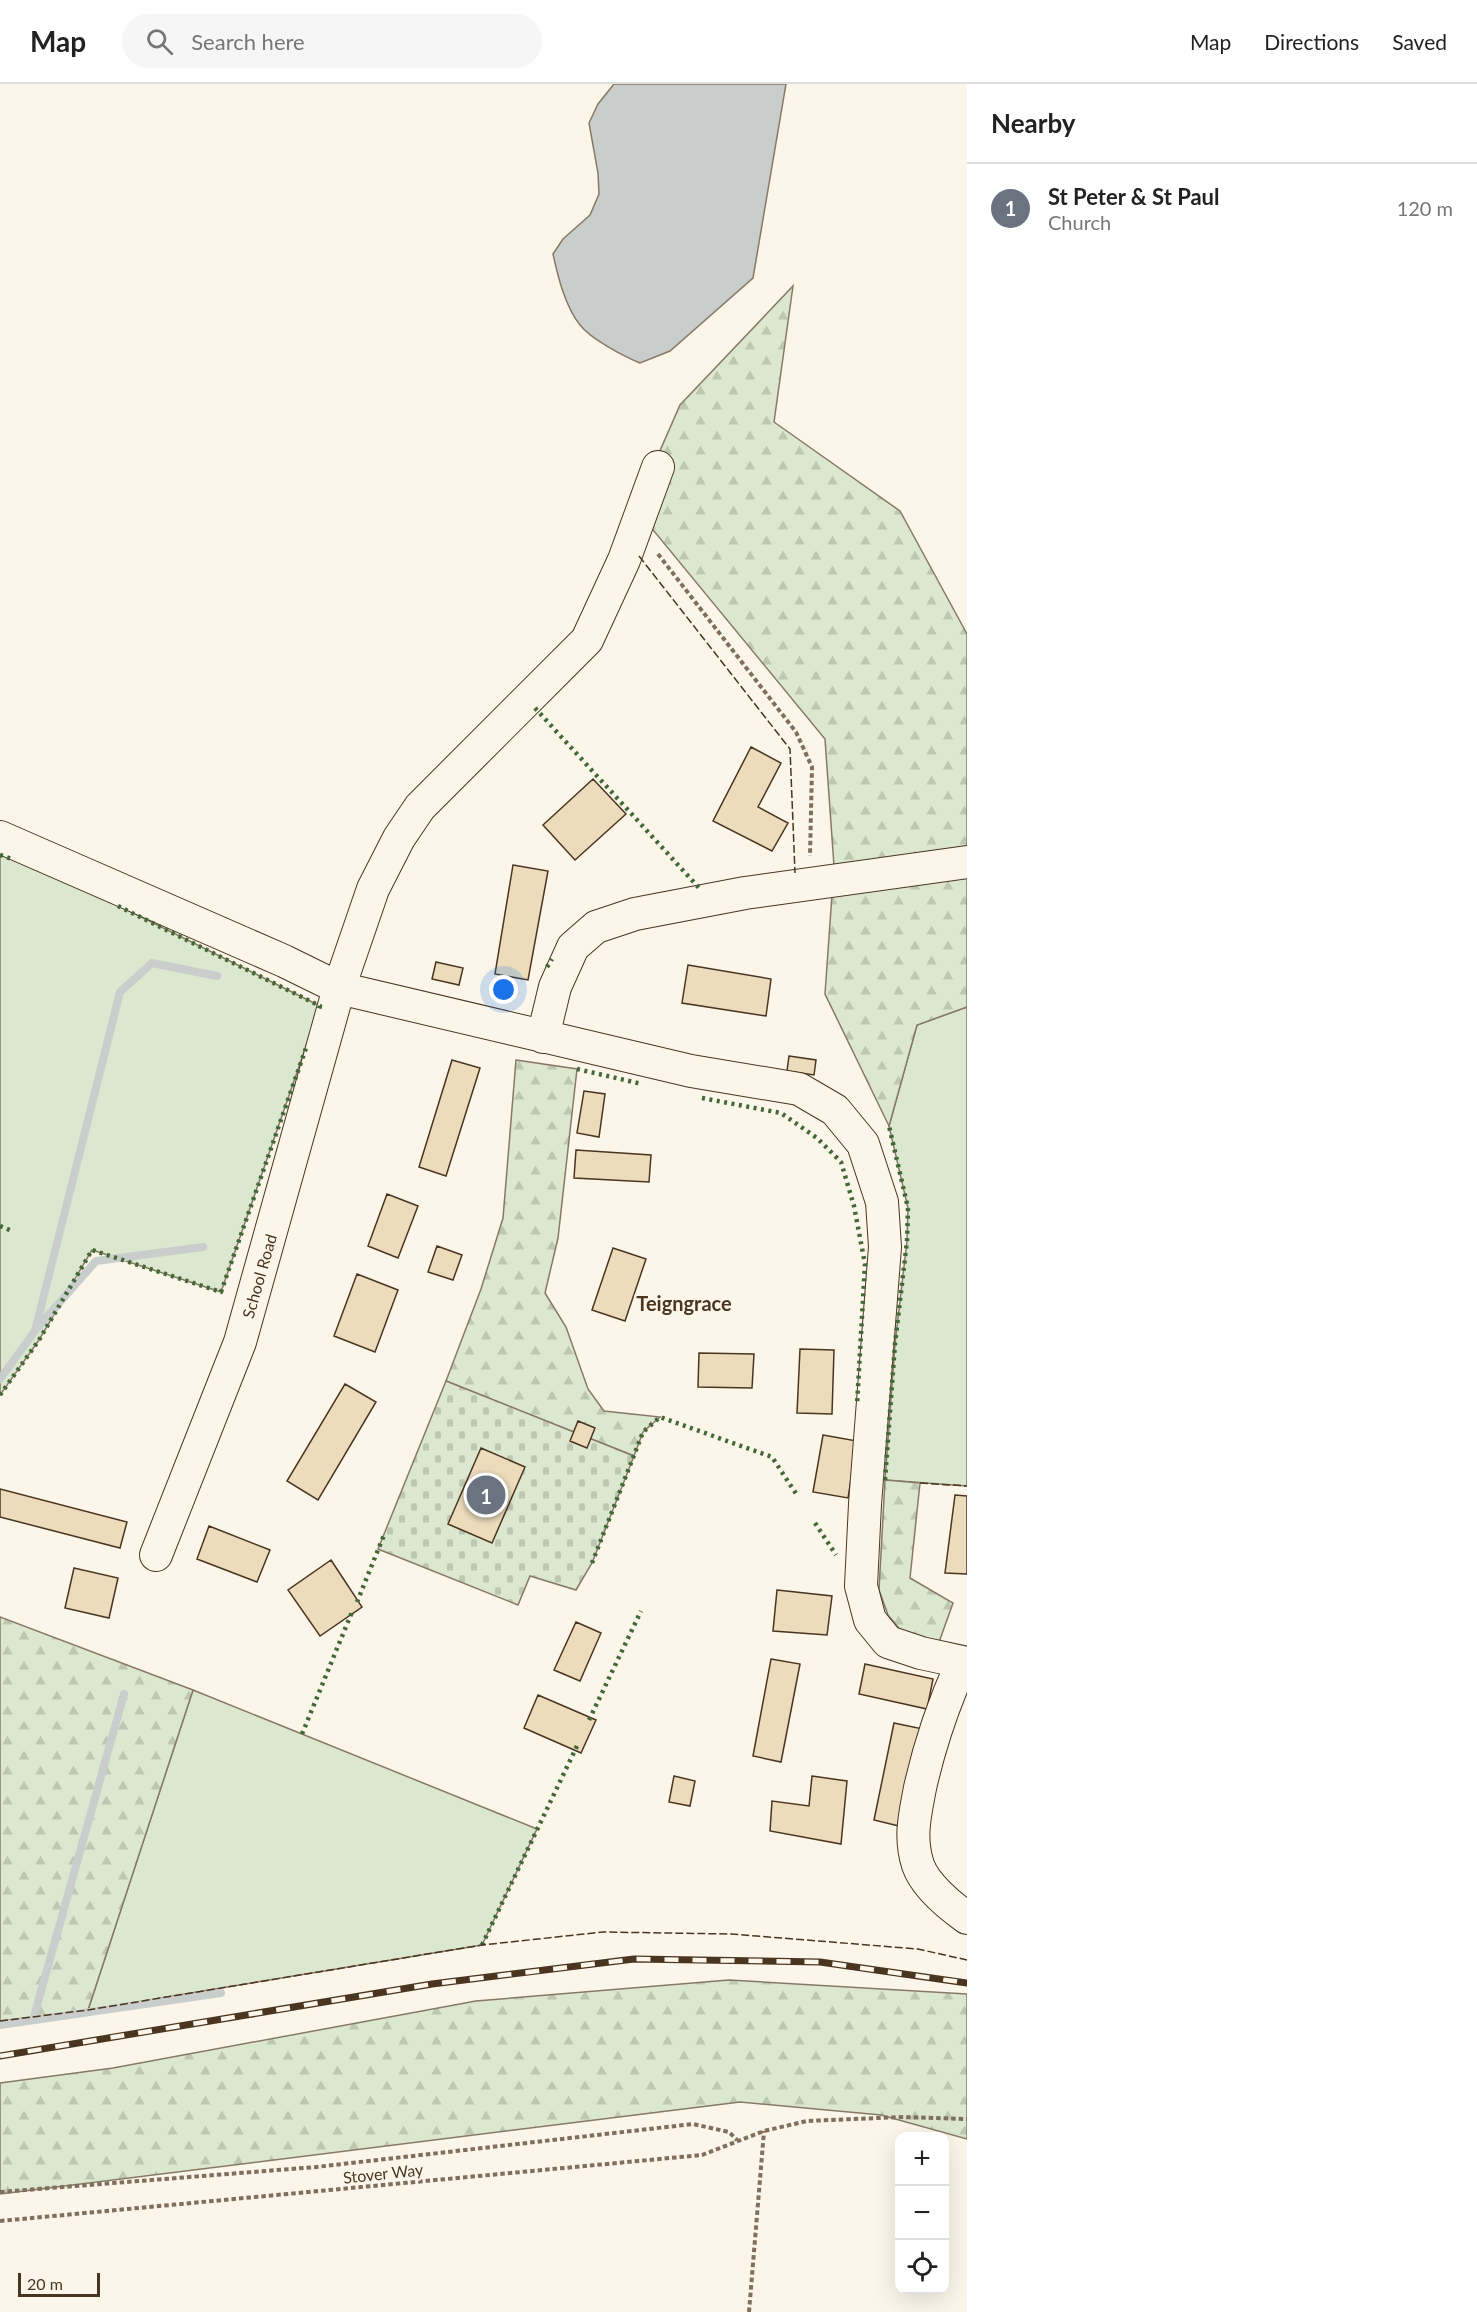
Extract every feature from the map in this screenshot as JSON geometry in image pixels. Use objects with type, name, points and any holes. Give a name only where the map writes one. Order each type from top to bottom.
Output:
[{"type":"street","name":"School Road","points":[[156,1556],[240,1342],[339,988],[373,889],[399,838],[420,807],[587,640],[624,560],[658,467]]},
{"type":"street","points":[[0,837],[284,961],[339,988],[691,1071],[799,1089],[835,1110],[863,1144],[882,1202],[885,1247],[865,1504],[861,1586],[870,1620],[888,1642],[921,1653],[964,1663],[942,1707],[929,1747],[912,1829],[918,1866],[937,1893],[967,1918]]},
{"type":"street","points":[[543,1037],[555,987],[573,947],[596,927],[635,914],[745,893],[967,862]]},
{"type":"path","points":[[636,526],[796,732],[812,767],[809,884]]},
{"type":"path","name":"Stover Way","points":[[0,2221],[702,2156],[764,2131],[807,2121],[902,2116],[967,2119]]},
{"type":"path","points":[[0,2192],[316,2167],[693,2124],[729,2132],[737,2140]]},
{"type":"path","points":[[749,2312],[764,2131]]},
{"type":"green space","points":[[793,286],[774,422],[900,511],[967,634],[967,1007],[917,1025],[889,1126],[825,994],[834,866],[825,739],[635,508],[680,405]]},
{"type":"green space","points":[[0,855],[53,873],[320,1006],[221,1292],[92,1250],[39,1340],[0,1395]]},
{"type":"green space","points":[[967,1007],[967,1486],[885,1480],[908,1208],[889,1126],[917,1025]]},
{"type":"green space","points":[[516,1060],[577,1069],[558,1238],[545,1293],[566,1327],[588,1389],[604,1411],[660,1417],[643,1432],[634,1456],[446,1381],[481,1289],[503,1218]]},
{"type":"green space","points":[[446,1381],[634,1456],[592,1563],[576,1590],[530,1576],[518,1605],[378,1549]]},
{"type":"green space","points":[[885,1480],[920,1483],[910,1578],[953,1603],[938,1645],[902,1632],[888,1615],[879,1590]]},
{"type":"green space","points":[[0,1617],[193,1690],[88,2010],[0,2021]]},
{"type":"green space","points":[[193,1690],[537,1829],[482,1945],[88,2010]]},
{"type":"green space","points":[[729,1980],[967,1994],[967,2139],[949,2134],[949,2132],[881,2115],[740,2102],[0,2194],[0,2083],[113,2068],[476,2001]]},
{"type":"shaded area","points":[[614,84],[786,84],[753,278],[670,351],[640,363],[616,352],[580,325],[566,300],[553,254],[563,239],[590,215],[599,194],[598,173],[589,123],[598,104]]},
{"type":"building","points":[[751,747],[781,763],[758,807],[788,823],[772,851],[713,821]]},
{"type":"building","points":[[593,779],[626,814],[575,860],[543,825]]},
{"type":"building","points":[[513,865],[548,871],[528,980],[495,974]]},
{"type":"building","points":[[436,962],[463,968],[459,985],[432,979]]},
{"type":"building","points":[[688,965],[771,979],[766,1016],[682,1003]]},
{"type":"building","points":[[789,1056],[816,1060],[814,1075],[787,1071]]},
{"type":"building","points":[[452,1060],[480,1068],[446,1176],[419,1167]]},
{"type":"building","points":[[584,1091],[605,1094],[599,1137],[577,1133]]},
{"type":"building","points":[[576,1150],[651,1155],[649,1182],[574,1178]]},
{"type":"building","points":[[387,1194],[418,1206],[398,1258],[368,1246]]},
{"type":"building","points":[[437,1246],[462,1255],[453,1280],[428,1272]]},
{"type":"building","points":[[613,1248],[646,1259],[625,1321],[592,1310]]},
{"type":"building","points":[[357,1274],[398,1290],[375,1352],[334,1336]]},
{"type":"building","points":[[800,1349],[834,1350],[832,1414],[797,1413]]},
{"type":"building","points":[[699,1353],[754,1354],[752,1388],[698,1387]]},
{"type":"building","points":[[345,1384],[376,1402],[318,1500],[287,1481]]},
{"type":"building","points":[[578,1421],[595,1428],[587,1448],[570,1441]]},
{"type":"building","points":[[823,1435],[857,1441],[848,1498],[813,1492]]},
{"type":"building","points":[[481,1448],[525,1467],[492,1543],[448,1524]]},
{"type":"building","points":[[0,1489],[127,1522],[120,1548],[0,1517]]},
{"type":"building","points":[[955,1495],[967,1496],[967,1574],[945,1573]]},
{"type":"building","points":[[209,1526],[270,1550],[257,1582],[197,1559]]},
{"type":"building","points":[[331,1560],[362,1607],[320,1636],[288,1590]]},
{"type":"building","points":[[74,1568],[118,1578],[109,1618],[65,1608]]},
{"type":"building","points":[[777,1590],[832,1596],[827,1635],[773,1631]]},
{"type":"building","points":[[576,1622],[601,1633],[580,1681],[554,1670]]},
{"type":"building","points":[[771,1659],[800,1664],[781,1762],[753,1756]]},
{"type":"building","points":[[865,1664],[933,1679],[927,1709],[859,1694]]},
{"type":"building","points":[[538,1695],[596,1720],[581,1753],[524,1728]]},
{"type":"building","points":[[894,1723],[923,1729],[903,1827],[874,1820]]},
{"type":"building","points":[[674,1776],[695,1781],[690,1806],[669,1802]]},
{"type":"building","points":[[812,1776],[847,1781],[841,1844],[770,1831],[772,1801],[809,1806]]},
{"type":"waterway","points":[[0,1379],[35,1331],[120,992],[152,963],[217,976]]},
{"type":"waterway","points":[[37,1328],[96,1261],[203,1247]]},
{"type":"waterway","points":[[33,2020],[124,1694]]},
{"type":"waterway","points":[[0,2025],[221,1993]]},
{"type":"railway","points":[[0,2056],[432,1984],[634,1959],[820,1962],[967,1983]]},
{"type":"hedge","points":[[535,708],[700,889]]},
{"type":"hedge","points":[[0,855],[12,859]]},
{"type":"hedge","points":[[118,906],[320,1006],[319,1009]]},
{"type":"hedge","points":[[547,967],[552,959]]},
{"type":"hedge","points":[[0,1395],[39,1340],[92,1250],[221,1292],[306,1048]]},
{"type":"hedge","points":[[577,1069],[642,1084]]},
{"type":"hedge","points":[[702,1098],[781,1113],[817,1138],[841,1162],[854,1206],[865,1264],[857,1405]]},
{"type":"hedge","points":[[885,1480],[908,1208],[889,1126]]},
{"type":"hedge","points":[[0,1226],[12,1231]]},
{"type":"hedge","points":[[592,1563],[643,1432],[660,1417],[772,1457],[797,1495]]},
{"type":"hedge","points":[[815,1523],[836,1555]]},
{"type":"hedge","points":[[357,1602],[384,1535]]},
{"type":"hedge","points":[[589,1720],[641,1611]]},
{"type":"hedge","points":[[302,1734],[352,1612]]},
{"type":"hedge","points":[[482,1945],[577,1746]]},
{"type":"fence","points":[[639,556],[790,749],[795,873]]},
{"type":"fence","points":[[920,1483],[967,1486]]},
{"type":"fence","points":[[0,2021],[88,2010],[482,1945],[603,1932],[731,1934],[918,1949],[967,1960]]},
{"type":"place","name":"St Peter & St Paul","points":[[486,1495]]},
{"type":"district","name":"Teigngrace","points":[[684,1303]]}]
